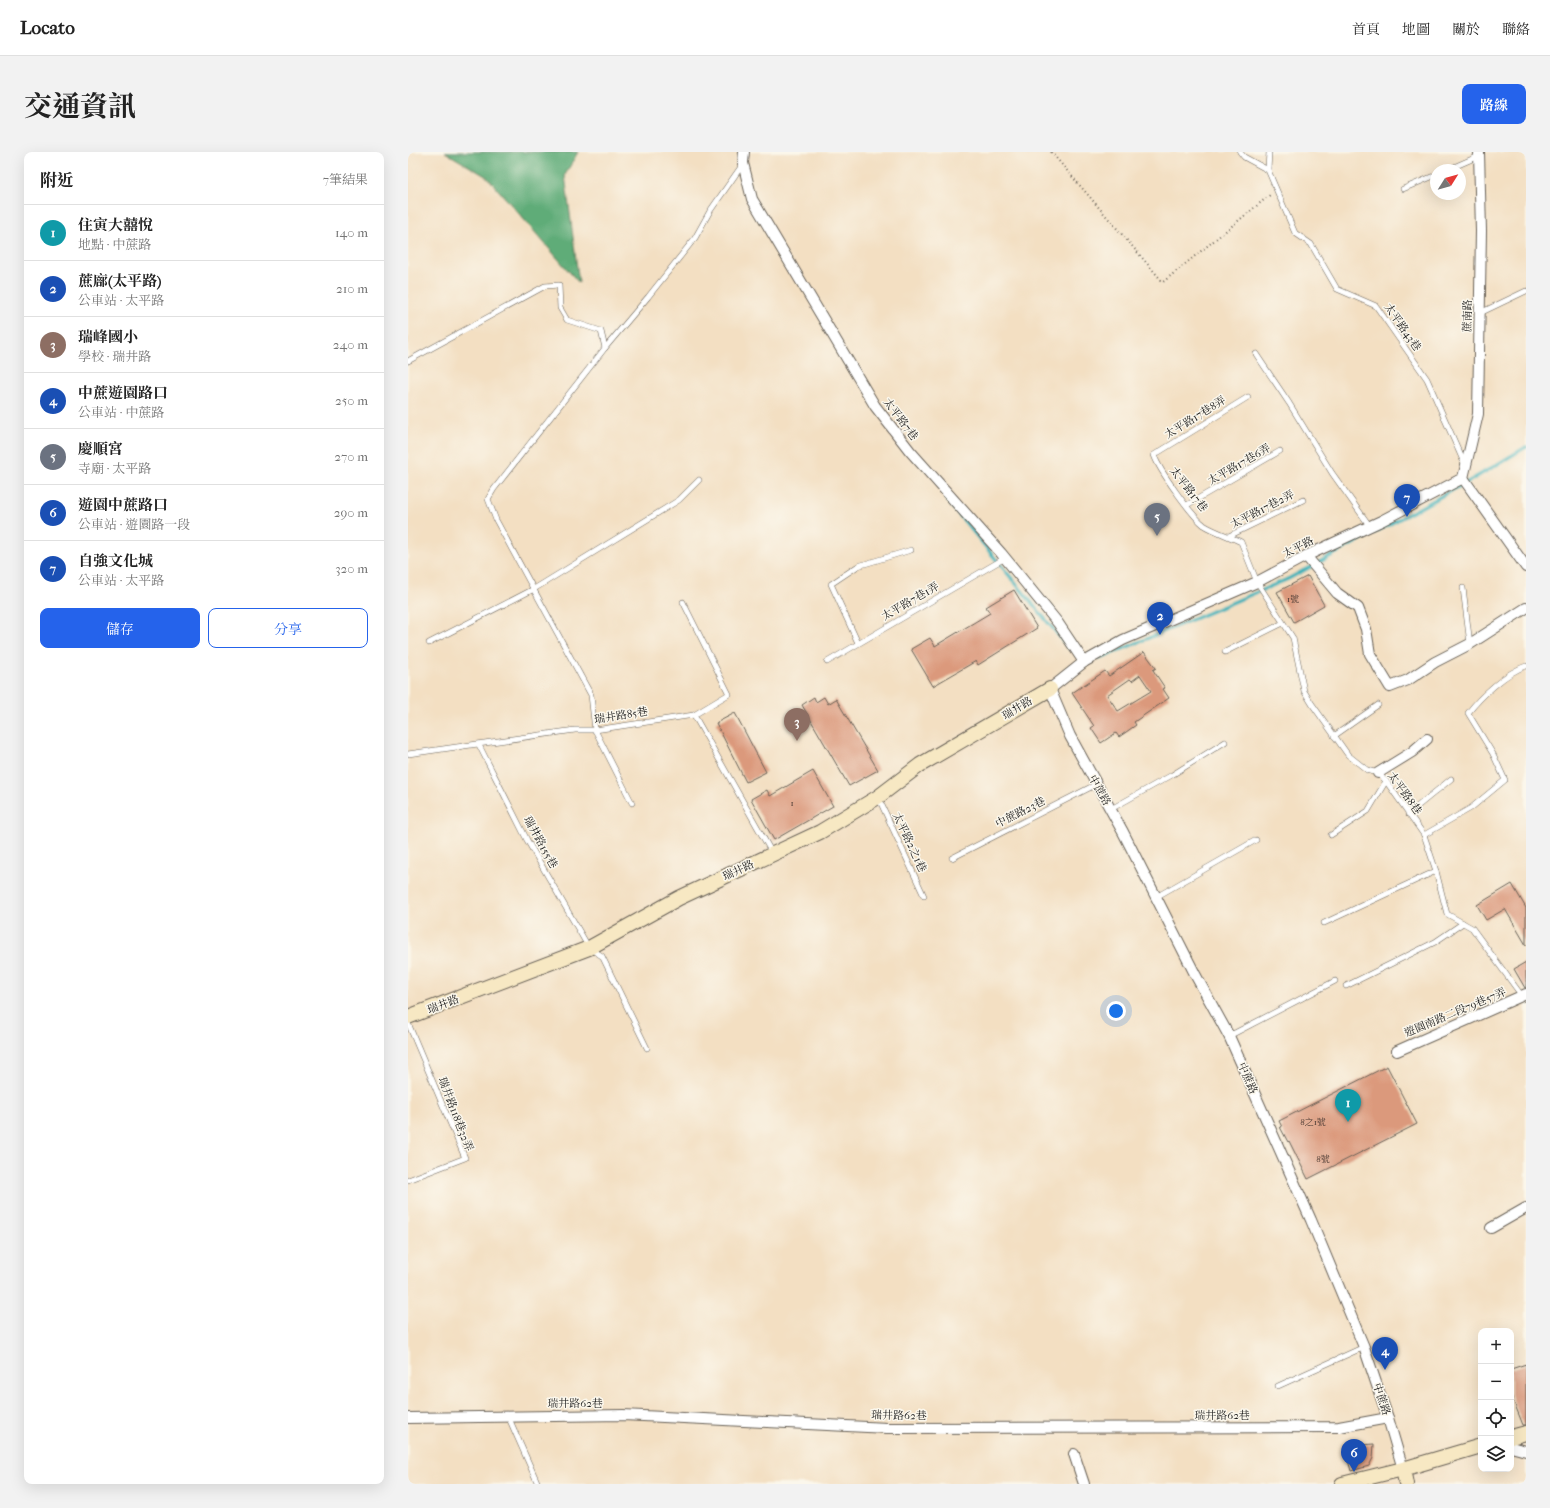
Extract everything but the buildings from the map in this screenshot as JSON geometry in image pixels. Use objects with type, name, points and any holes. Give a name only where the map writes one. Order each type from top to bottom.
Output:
[{"type":"street","name":"太平路7巷","points":[[744,152],[743,163],[752,199],[875,406],[910,451],[1004,558],[1058,623],[1084,662]]},
{"type":"street","name":"蔗南路","points":[[1463,478],[1478,414],[1481,231],[1479,154]]},
{"type":"street","name":"太平路","points":[[1050,689],[1084,662],[1123,640],[1257,582],[1463,478]]},
{"type":"street","points":[[1463,478],[1526,567]]},
{"type":"street","points":[[1306,556],[1338,594],[1358,608],[1366,629],[1370,654],[1390,688],[1408,680],[1435,662],[1470,644],[1526,608]]},
{"type":"street","name":"中蔗路","points":[[1050,689],[1070,736],[1111,809],[1229,1036],[1311,1220],[1364,1347],[1388,1418],[1406,1484]]},
{"type":"street","name":"瑞井路","points":[[408,1017],[589,948],[679,898],[820,832],[878,796],[920,765],[1050,689]]},
{"type":"street","points":[[1378,773],[1412,752],[1427,739]]},
{"type":"street","name":"遊園南路二段79巷57弄","points":[[1397,1051],[1525,997]]},
{"type":"street","points":[[1491,1228],[1526,1208]]},
{"type":"street","name":"瑞井路62巷","points":[[408,1418],[623,1415],[887,1428],[1339,1426],[1388,1418]]},
{"type":"street","points":[[1514,1436],[1526,1433]]},
{"type":"street","points":[[1342,1484],[1403,1469],[1478,1447]]},
{"type":"street","points":[[1514,1448],[1526,1451]]},
{"type":"street","points":[[1074,1454],[1084,1484]]},
{"type":"lane","points":[[1240,152],[1244,157],[1268,170],[1269,152]]},
{"type":"lane","points":[[1459,164],[1479,154]]},
{"type":"lane","points":[[632,803],[595,730],[591,695],[496,520],[488,499],[494,489],[605,348],[695,238],[710,211],[743,163]]},
{"type":"lane","name":"太平路43巷","points":[[1268,170],[1296,233],[1311,244],[1337,289],[1376,306],[1427,379],[1466,467]]},
{"type":"lane","points":[[1403,189],[1430,178]]},
{"type":"lane","points":[[408,361],[545,286],[559,286],[560,308],[567,320],[601,331],[605,348]]},
{"type":"lane","points":[[1479,313],[1526,291]]},
{"type":"lane","points":[[1256,354],[1289,403],[1332,473],[1369,525]]},
{"type":"lane","name":"太平路17巷8弄","points":[[1154,455],[1248,397]]},
{"type":"lane","name":"太平路17巷6弄","points":[[1187,505],[1280,451]]},
{"type":"lane","name":"太平路17巷","points":[[1154,455],[1156,463],[1187,505],[1205,525],[1241,542],[1257,582]]},
{"type":"lane","points":[[429,643],[534,589],[679,500],[699,480]]},
{"type":"lane","name":"太平路17巷2弄","points":[[1230,536],[1303,500]]},
{"type":"lane","points":[[858,644],[831,584],[858,566],[911,550]]},
{"type":"lane","name":"太平路7巷1弄","points":[[827,662],[1004,558]]},
{"type":"lane","name":"太平路8巷","points":[[1257,582],[1292,638],[1304,691],[1312,704],[1348,755],[1367,770],[1378,773],[1386,781],[1424,835],[1436,871],[1447,914],[1472,928],[1525,997]]},
{"type":"lane","points":[[1463,588],[1470,644]]},
{"type":"lane","name":"瑞井路85巷","points":[[408,754],[575,730],[595,730],[694,714],[729,694],[683,602]]},
{"type":"lane","points":[[1225,652],[1283,623]]},
{"type":"lane","points":[[1424,835],[1471,808],[1505,780],[1493,754],[1468,713],[1479,698],[1518,668],[1526,666]]},
{"type":"lane","points":[[1334,736],[1378,705]]},
{"type":"lane","points":[[694,714],[772,854]]},
{"type":"lane","points":[[1111,809],[1172,775],[1224,742]]},
{"type":"lane","name":"瑞井路155巷","points":[[479,745],[527,840],[589,948]]},
{"type":"lane","points":[[1408,814],[1451,779]]},
{"type":"lane","points":[[1331,835],[1368,811],[1386,781]]},
{"type":"lane","name":"中蔗路23巷","points":[[952,858],[1097,784]]},
{"type":"lane","name":"太平路2之1巷","points":[[878,796],[924,896]]},
{"type":"lane","points":[[1156,897],[1256,840]]},
{"type":"lane","points":[[1324,923],[1436,871]]},
{"type":"lane","points":[[1346,986],[1435,942],[1463,923]]},
{"type":"lane","points":[[589,948],[602,956],[647,1048]]},
{"type":"lane","points":[[1229,1036],[1335,981]]},
{"type":"lane","name":"瑞井路118巷32弄","points":[[408,1023],[465,1158],[408,1180]]},
{"type":"lane","points":[[1278,1386],[1364,1347]]},
{"type":"lane","points":[[508,1416],[538,1484]]},
{"type":"path","points":[[1051,152],[1164,282],[1276,190]]},
{"type":"green space","points":[[445,152],[578,152],[565,175],[579,283],[487,177]]},
{"type":"waterway","points":[[1099,659],[1288,579],[1473,479],[1526,447]]},
{"type":"waterway","points":[[947,500],[1069,648]]},
{"type":"place","name":"自強文化城","points":[[1407,517]]},
{"type":"place","name":"慶順宮","points":[[1157,536]]},
{"type":"place","name":"蔗廍(太平路)","points":[[1160,635]]},
{"type":"place","name":"瑞峰國小","points":[[797,741]]},
{"type":"place","name":"住寅大囍悅","points":[[1348,1122]]},
{"type":"place","name":"中蔗遊園路口","points":[[1385,1370]]},
{"type":"place","name":"遊園中蔗路口","points":[[1354,1472]]}]
